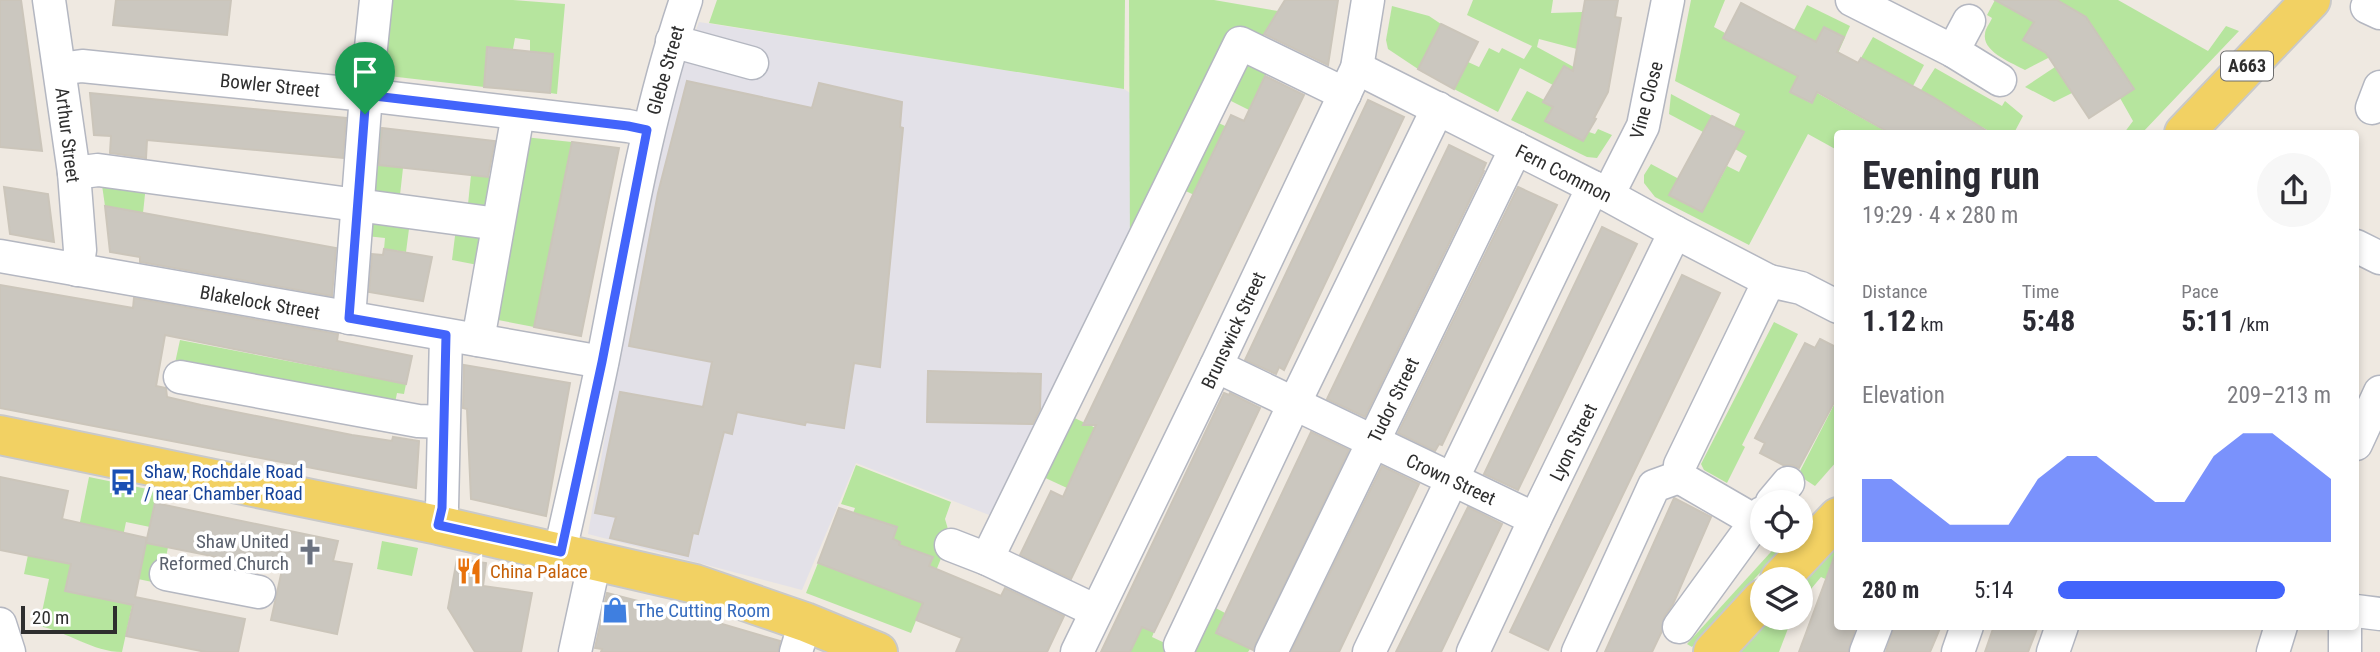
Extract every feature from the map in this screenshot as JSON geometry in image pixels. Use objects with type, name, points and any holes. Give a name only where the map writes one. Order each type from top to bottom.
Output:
[{"type":"main road","name":"A663","points":[[2187,130],[2311,0]]},
{"type":"main road","points":[[0,435],[438,525],[695,584],[801,637],[878,652]]},
{"type":"main road","points":[[1791,567],[1834,521]]},
{"type":"main road","points":[[1713,652],[1750,612]]},
{"type":"street","name":"Arthur Street","points":[[49,0],[74,173],[80,250],[77,270]]},
{"type":"street","points":[[349,318],[376,0]]},
{"type":"street","name":"Glebe Street","points":[[575,652],[578,556],[602,362],[647,130],[686,0]]},
{"type":"street","name":"Brunswick Street","points":[[1077,652],[1351,81],[1368,0]]},
{"type":"street","name":"Vine Close","points":[[1369,652],[1451,479],[1601,191],[1643,126],[1668,0]]},
{"type":"street","points":[[1852,0],[1953,51],[2000,80]]},
{"type":"street","points":[[1953,51],[1969,21]]},
{"type":"street","points":[[672,41],[752,63]]},
{"type":"street","name":"Fern Common","points":[[987,559],[1240,43],[1438,108],[1769,281],[1801,288],[1834,305]]},
{"type":"street","name":"Bowler Street","points":[[60,69],[82,66],[366,95],[647,130]]},
{"type":"street","points":[[1181,645],[1294,404],[1438,108]]},
{"type":"street","points":[[478,340],[518,114]]},
{"type":"street","name":"Tudor Street","points":[[1271,652],[1516,148]]},
{"type":"street","points":[[74,173],[98,170],[498,224]]},
{"type":"street","name":"Lyon Street","points":[[1482,649],[1535,519],[1675,232]]},
{"type":"street","points":[[2359,248],[2380,258]]},
{"type":"street","name":"Blakelock Street","points":[[0,256],[602,362]]},
{"type":"street","points":[[1679,477],[1680,465],[1769,281]]},
{"type":"street","points":[[438,525],[442,508],[446,335]]},
{"type":"street","name":"Crown Street","points":[[1216,366],[1535,519]]},
{"type":"street","points":[[180,377],[418,421],[443,422]]},
{"type":"street","points":[[2359,438],[2380,393]]},
{"type":"street","points":[[1578,652],[1654,486],[1679,477],[1750,499]]},
{"type":"street","points":[[1679,627],[1750,531]]},
{"type":"street","points":[[951,545],[987,559],[1096,611]]},
{"type":"street","points":[[166,574],[259,593]]},
{"type":"street","points":[[2359,611],[2380,614]]},
{"type":"street","points":[[0,624],[9,652]]},
{"type":"street","points":[[1866,652],[1874,630]]},
{"type":"street","points":[[1958,652],[1966,630]]},
{"type":"street","points":[[2053,652],[2061,630]]},
{"type":"street","points":[[2273,652],[2280,630]]},
{"type":"street","points":[[2345,630],[2345,652]]},
{"type":"shaded area","points":[[699,22],[1124,89],[1130,93],[1130,253],[1002,520],[856,463],[802,590],[588,534],[657,137]]},
{"type":"green space","points":[[387,0],[513,0],[565,4],[557,94],[550,93],[553,54],[530,52],[530,40],[515,38],[513,49],[487,48],[484,87],[380,75]]},
{"type":"green space","points":[[717,0],[1125,0],[1124,89],[709,23]]},
{"type":"green space","points":[[1129,0],[1214,0],[1278,11],[1130,253]]},
{"type":"green space","points":[[1473,0],[1553,0],[1551,13],[1583,12],[1577,49],[1539,39],[1537,47],[1605,84],[1603,87],[1564,66],[1553,85],[1520,68],[1498,112],[1454,89],[1468,62],[1479,67],[1489,48],[1499,53],[1502,48],[1524,59],[1532,46],[1467,15]]},
{"type":"green space","points":[[1691,0],[1725,0],[1714,27],[1725,33],[1723,38],[1798,76],[1790,92],[1811,103],[1817,93],[1884,130],[1834,130],[1834,148],[1808,134],[1749,245],[1655,197],[1644,183],[1644,175],[1651,164],[1679,179],[1702,212],[1727,166],[1739,172],[1747,156],[1735,149],[1744,133],[1734,127],[1740,114],[1675,81]]},
{"type":"green space","points":[[1995,0],[2034,22],[2023,40],[2052,56],[2025,70],[1993,51],[1985,40],[1985,34],[1992,18],[1987,15]]},
{"type":"green space","points":[[2057,0],[2118,0],[2208,51],[2226,26],[2239,31],[2145,130],[2126,130],[2133,121],[2120,98],[2134,89],[2092,28]]},
{"type":"green space","points":[[1807,5],[1850,26],[1838,53],[1794,30]]},
{"type":"green space","points":[[1392,6],[1429,16],[1441,24],[1418,69],[1388,49],[1386,40]]},
{"type":"green space","points":[[1873,37],[1924,65],[1913,86],[1861,58]]},
{"type":"green space","points":[[1242,53],[1270,66],[1249,110],[1221,96]]},
{"type":"green space","points":[[2055,67],[2072,93],[2054,102],[2025,87]]},
{"type":"green space","points":[[1935,68],[2002,106],[2005,101],[2023,116],[2016,130],[1987,130],[1982,127],[1976,130],[1972,121],[1921,90]]},
{"type":"green space","points":[[1527,91],[1554,105],[1583,141],[1589,132],[1595,134],[1598,129],[1612,135],[1597,158],[1587,157],[1511,120]]},
{"type":"green space","points":[[1671,94],[1712,116],[1703,132],[1669,114]]},
{"type":"green space","points":[[1210,119],[1238,132],[1205,200],[1177,187]]},
{"type":"green space","points":[[374,128],[383,128],[379,165],[403,168],[399,204],[371,201]]},
{"type":"green space","points":[[524,137],[572,142],[534,327],[493,319]]},
{"type":"green space","points":[[471,175],[494,177],[494,217],[467,214]]},
{"type":"green space","points":[[101,178],[146,185],[143,213],[105,206]]},
{"type":"green space","points":[[367,215],[410,221],[406,252],[384,249],[385,238],[366,236]]},
{"type":"green space","points":[[456,228],[488,232],[483,266],[452,260]]},
{"type":"green space","points":[[1774,322],[1798,334],[1742,445],[1745,447],[1727,483],[1704,470],[1701,464]]},
{"type":"green space","points":[[180,340],[406,384],[404,394],[397,393],[394,408],[175,363]]},
{"type":"green space","points":[[1834,405],[1834,464],[1815,486],[1798,475]]},
{"type":"green space","points":[[1068,415],[1096,428],[1067,488],[1039,475]]},
{"type":"green space","points":[[856,465],[951,502],[945,519],[950,536],[911,633],[806,593],[818,563],[882,587],[932,557],[899,545],[900,542],[893,539],[897,527],[883,522],[878,534],[849,524],[855,508],[841,504]]},
{"type":"green space","points":[[89,477],[157,491],[150,527],[126,522],[121,546],[105,543],[107,529],[93,526],[77,537]]},
{"type":"green space","points":[[382,541],[418,548],[412,576],[377,569]]},
{"type":"green space","points":[[1834,541],[1834,583],[1821,577],[1813,587],[1812,567]]},
{"type":"green space","points":[[146,542],[168,547],[164,568],[157,583],[138,579],[122,652],[101,649],[39,626],[49,579],[24,574],[28,555],[71,564],[66,591],[105,599],[113,563],[141,568]]},
{"type":"green space","points":[[1770,553],[1778,553],[1765,567],[1757,567]]},
{"type":"green space","points":[[1750,575],[1750,584],[1692,647],[1687,644]]},
{"type":"green space","points":[[1208,604],[1225,613],[1216,633],[1250,649],[1248,652],[1186,652]]},
{"type":"green space","points":[[1119,617],[1154,632],[1152,637],[1184,652],[1130,652],[1137,638]]},
{"type":"green space","points":[[1754,630],[1787,630],[1779,652],[1734,652]]},
{"type":"building","points":[[0,0],[21,0],[42,151],[0,147]]},
{"type":"building","points":[[116,0],[231,0],[227,35],[113,25]]},
{"type":"building","points":[[1285,0],[1338,0],[1328,65],[1264,34]]},
{"type":"building","points":[[1585,0],[1618,0],[1615,17],[1621,18],[1608,92],[1583,141],[1545,121],[1553,107],[1543,102],[1564,66],[1573,71]]},
{"type":"building","points":[[1995,0],[2057,0],[2086,17],[2134,89],[2089,118],[2046,53],[2023,40],[2034,22]]},
{"type":"building","points":[[1741,3],[1816,42],[1824,27],[1844,37],[1837,52],[1858,63],[1861,58],[1933,97],[1985,130],[1885,130],[1817,92],[1812,103],[1790,92],[1798,76],[1723,38]]},
{"type":"building","points":[[1441,24],[1478,42],[1454,89],[1418,69]]},
{"type":"building","points":[[487,47],[553,54],[550,93],[484,87]]},
{"type":"building","points":[[1265,76],[1304,95],[1071,579],[1020,555],[1051,491],[1063,497],[1096,425],[1083,425],[1231,115],[1244,121]]},
{"type":"building","points":[[687,81],[812,108],[819,83],[902,102],[900,127],[903,128],[880,367],[854,363],[844,428],[806,422],[805,425],[737,412],[732,434],[724,432],[698,534],[693,533],[688,556],[610,538],[616,517],[595,513],[620,392],[703,407],[712,362],[629,346],[658,193]]},
{"type":"building","points":[[90,93],[346,118],[343,158],[147,140],[146,158],[110,153],[111,136],[94,135]]},
{"type":"building","points":[[1368,100],[1404,117],[1284,370],[1279,367],[1276,374],[1245,360]]},
{"type":"building","points":[[1712,116],[1744,132],[1702,212],[1669,195]]},
{"type":"building","points":[[382,128],[495,141],[488,177],[379,165]]},
{"type":"building","points":[[572,142],[619,148],[581,336],[534,327]]},
{"type":"building","points":[[1449,145],[1486,163],[1484,171],[1365,417],[1327,399]]},
{"type":"building","points":[[4,187],[48,194],[54,242],[10,234]]},
{"type":"building","points":[[1518,187],[1557,205],[1442,445],[1439,444],[1435,451],[1398,433]]},
{"type":"building","points":[[105,206],[336,248],[332,296],[140,262],[140,257],[110,252]]},
{"type":"building","points":[[1602,227],[1637,244],[1518,490],[1484,474]]},
{"type":"building","points":[[384,249],[432,257],[423,301],[369,292],[372,254],[383,255]]},
{"type":"building","points":[[1682,275],[1720,293],[1548,650],[1510,632]]},
{"type":"building","points":[[0,285],[133,308],[134,298],[338,334],[337,341],[412,356],[406,384],[165,335],[156,386],[166,388],[167,397],[201,405],[352,435],[392,441],[393,437],[419,441],[416,488],[0,408]]},
{"type":"building","points":[[1820,339],[1834,346],[1834,402],[1799,468],[1783,465],[1760,453],[1765,443],[1755,438],[1805,343],[1815,348]]},
{"type":"building","points":[[464,365],[570,383],[546,516],[471,499],[467,409],[463,408]]},
{"type":"building","points":[[928,371],[1041,374],[1040,409],[1033,424],[927,422]]},
{"type":"building","points":[[1224,393],[1230,393],[1260,408],[1170,599],[1154,632],[1142,627],[1130,652],[1101,652]]},
{"type":"building","points":[[1311,432],[1349,450],[1253,650],[1216,633]]},
{"type":"building","points":[[1382,466],[1419,484],[1339,652],[1291,652]]},
{"type":"building","points":[[0,477],[68,491],[62,519],[147,538],[135,597],[245,619],[238,652],[206,652],[126,636],[133,605],[65,591],[71,564],[0,550]]},
{"type":"building","points":[[1674,498],[1711,517],[1673,604],[1664,617],[1662,631],[1652,652],[1605,652]]},
{"type":"building","points":[[155,503],[338,541],[333,561],[352,564],[337,634],[271,620],[282,570],[146,543]]},
{"type":"building","points":[[1468,507],[1502,524],[1441,652],[1396,652]]},
{"type":"building","points":[[839,508],[897,527],[893,539],[900,542],[899,545],[933,557],[929,566],[1001,596],[1005,588],[1064,616],[1047,652],[956,652],[962,638],[916,620],[923,603],[818,563]]},
{"type":"building","points":[[1834,558],[1834,630],[1855,630],[1848,652],[1799,652],[1807,630],[1813,630],[1813,614]]},
{"type":"building","points":[[457,559],[486,563],[483,586],[532,593],[521,652],[475,652],[448,608]]},
{"type":"building","points":[[607,593],[780,641],[778,652],[601,652],[602,649],[595,648]]},
{"type":"building","points":[[1893,630],[1939,630],[1930,652],[1886,652]]},
{"type":"building","points":[[1993,630],[2036,630],[2028,652],[1985,652]]},
{"type":"place","name":"Shaw, Rochdale Road / near Chamber Road","points":[[123,482]]},
{"type":"place","name":"Shaw United Reformed Church","points":[[310,552]]},
{"type":"place","name":"China Palace","points":[[469,571]]},
{"type":"place","name":"The Cutting Room","points":[[615,610]]},
{"type":"route","points":[[366,95],[647,130],[602,362],[561,552],[438,525],[442,508],[446,335],[349,318],[365,114],[366,95]]}]
